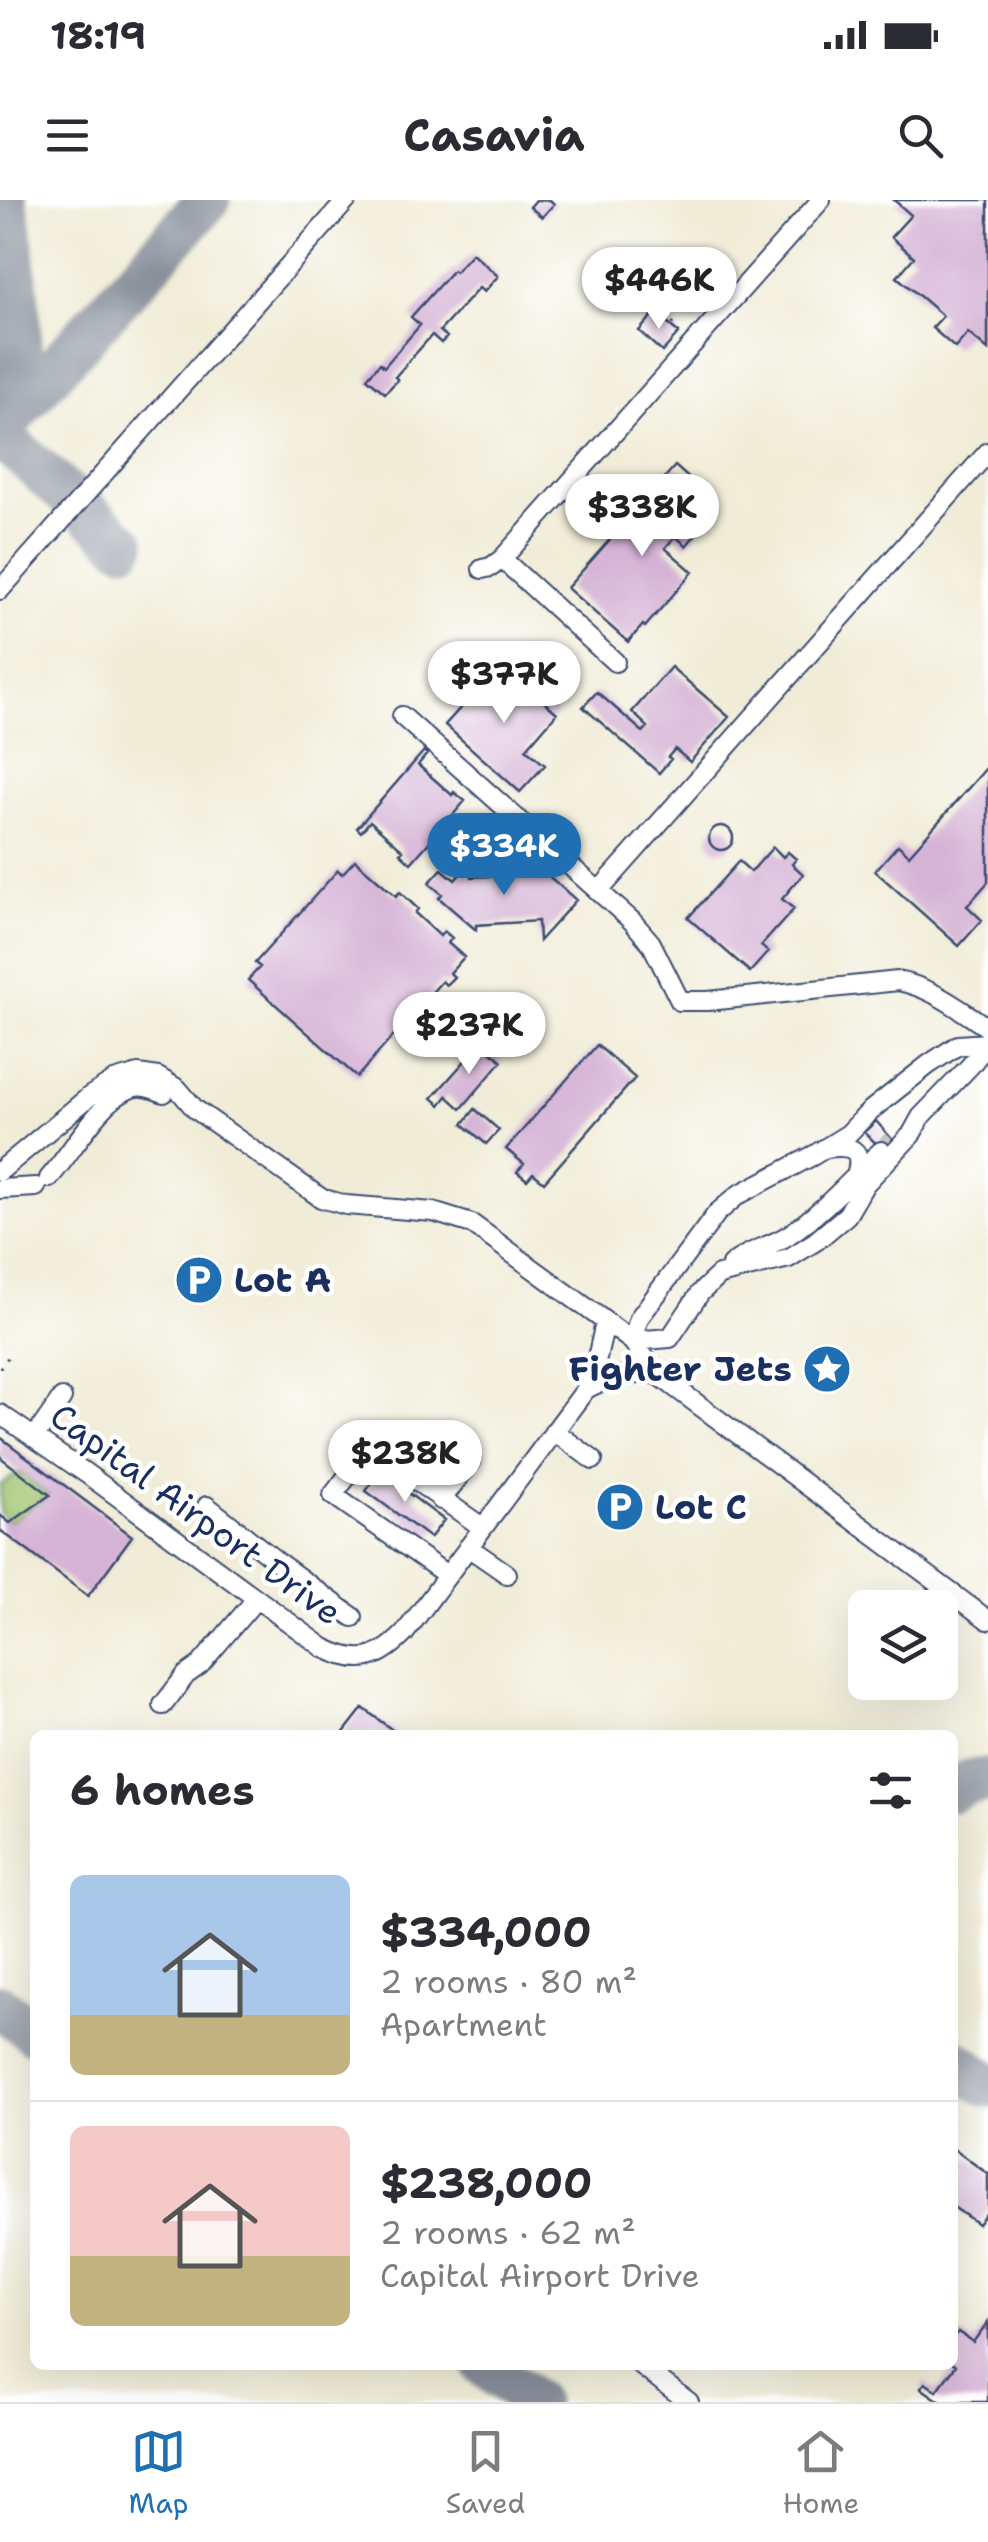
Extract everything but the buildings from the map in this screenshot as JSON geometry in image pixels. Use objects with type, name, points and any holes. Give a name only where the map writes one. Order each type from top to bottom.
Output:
[{"type":"street","points":[[0,590],[347,200]]},
{"type":"street","points":[[482,569],[491,568],[502,559],[821,200]]},
{"type":"street","points":[[598,891],[988,452]]},
{"type":"street","points":[[502,559],[615,662]]},
{"type":"street","points":[[402,716],[632,921],[652,943],[680,1001],[898,982],[932,992],[988,1028]]},
{"type":"street","points":[[632,1341],[670,1338],[707,1284],[719,1275],[790,1258],[816,1241],[846,1215],[861,1180],[886,1145],[920,1117],[988,1043]]},
{"type":"street","points":[[632,1341],[638,1318],[717,1213],[738,1195],[848,1134],[871,1110],[958,1044],[988,1043]]},
{"type":"street","points":[[0,1171],[90,1096],[114,1081],[138,1074],[158,1077],[178,1089],[195,1109]]},
{"type":"street","points":[[0,1189],[43,1182],[106,1106],[131,1088],[153,1088],[195,1109],[321,1198],[346,1205],[433,1212],[472,1224],[632,1341],[657,1374],[988,1620]]},
{"type":"street","points":[[861,1180],[911,1135],[920,1117]]},
{"type":"street","points":[[825,1148],[848,1147],[857,1154],[861,1180]]},
{"type":"street","points":[[657,1294],[675,1297],[684,1316]]},
{"type":"street","name":"Capital Airport Drive","points":[[0,1414],[324,1648],[339,1656],[367,1658],[383,1653],[404,1634],[586,1389],[605,1324]]},
{"type":"street","points":[[586,1389],[626,1373],[657,1374]]},
{"type":"street","points":[[34,1438],[62,1398]]},
{"type":"street","points":[[554,1432],[593,1460]]},
{"type":"street","points":[[447,1575],[333,1496],[370,1448],[482,1527]]},
{"type":"street","points":[[441,1500],[470,1461]]},
{"type":"street","points":[[207,1506],[353,1617]]},
{"type":"street","points":[[468,1547],[507,1574]]},
{"type":"street","points":[[163,1705],[186,1674],[200,1665],[256,1599]]},
{"type":"street","points":[[647,2370],[689,2402]]},
{"type":"path","points":[[641,295],[696,344]]},
{"type":"path","points":[[0,1368],[8,1357]]},
{"type":"path","points":[[98,1462],[118,1437]]},
{"type":"green space","points":[[20,1472],[50,1495],[10,1523],[0,1515],[0,1485]]},
{"type":"taxiway","points":[[4,200],[12,249],[19,350],[16,385],[4,419]]},
{"type":"taxiway","points":[[0,429],[208,200]]},
{"type":"taxiway","points":[[0,436],[124,544]]},
{"type":"taxiway","points":[[958,1787],[988,1780]]},
{"type":"taxiway","points":[[0,2006],[30,2029]]},
{"type":"taxiway","points":[[958,2063],[988,2085]]},
{"type":"taxiway","points":[[491,2370],[534,2402]]},
{"type":"tunnel","points":[[881,1151],[892,1139]]},
{"type":"place","name":"Lot A","points":[[199,1280]]},
{"type":"place","name":"Fighter Jets","points":[[827,1369]]},
{"type":"place","name":"Lot C","points":[[620,1507]]}]
